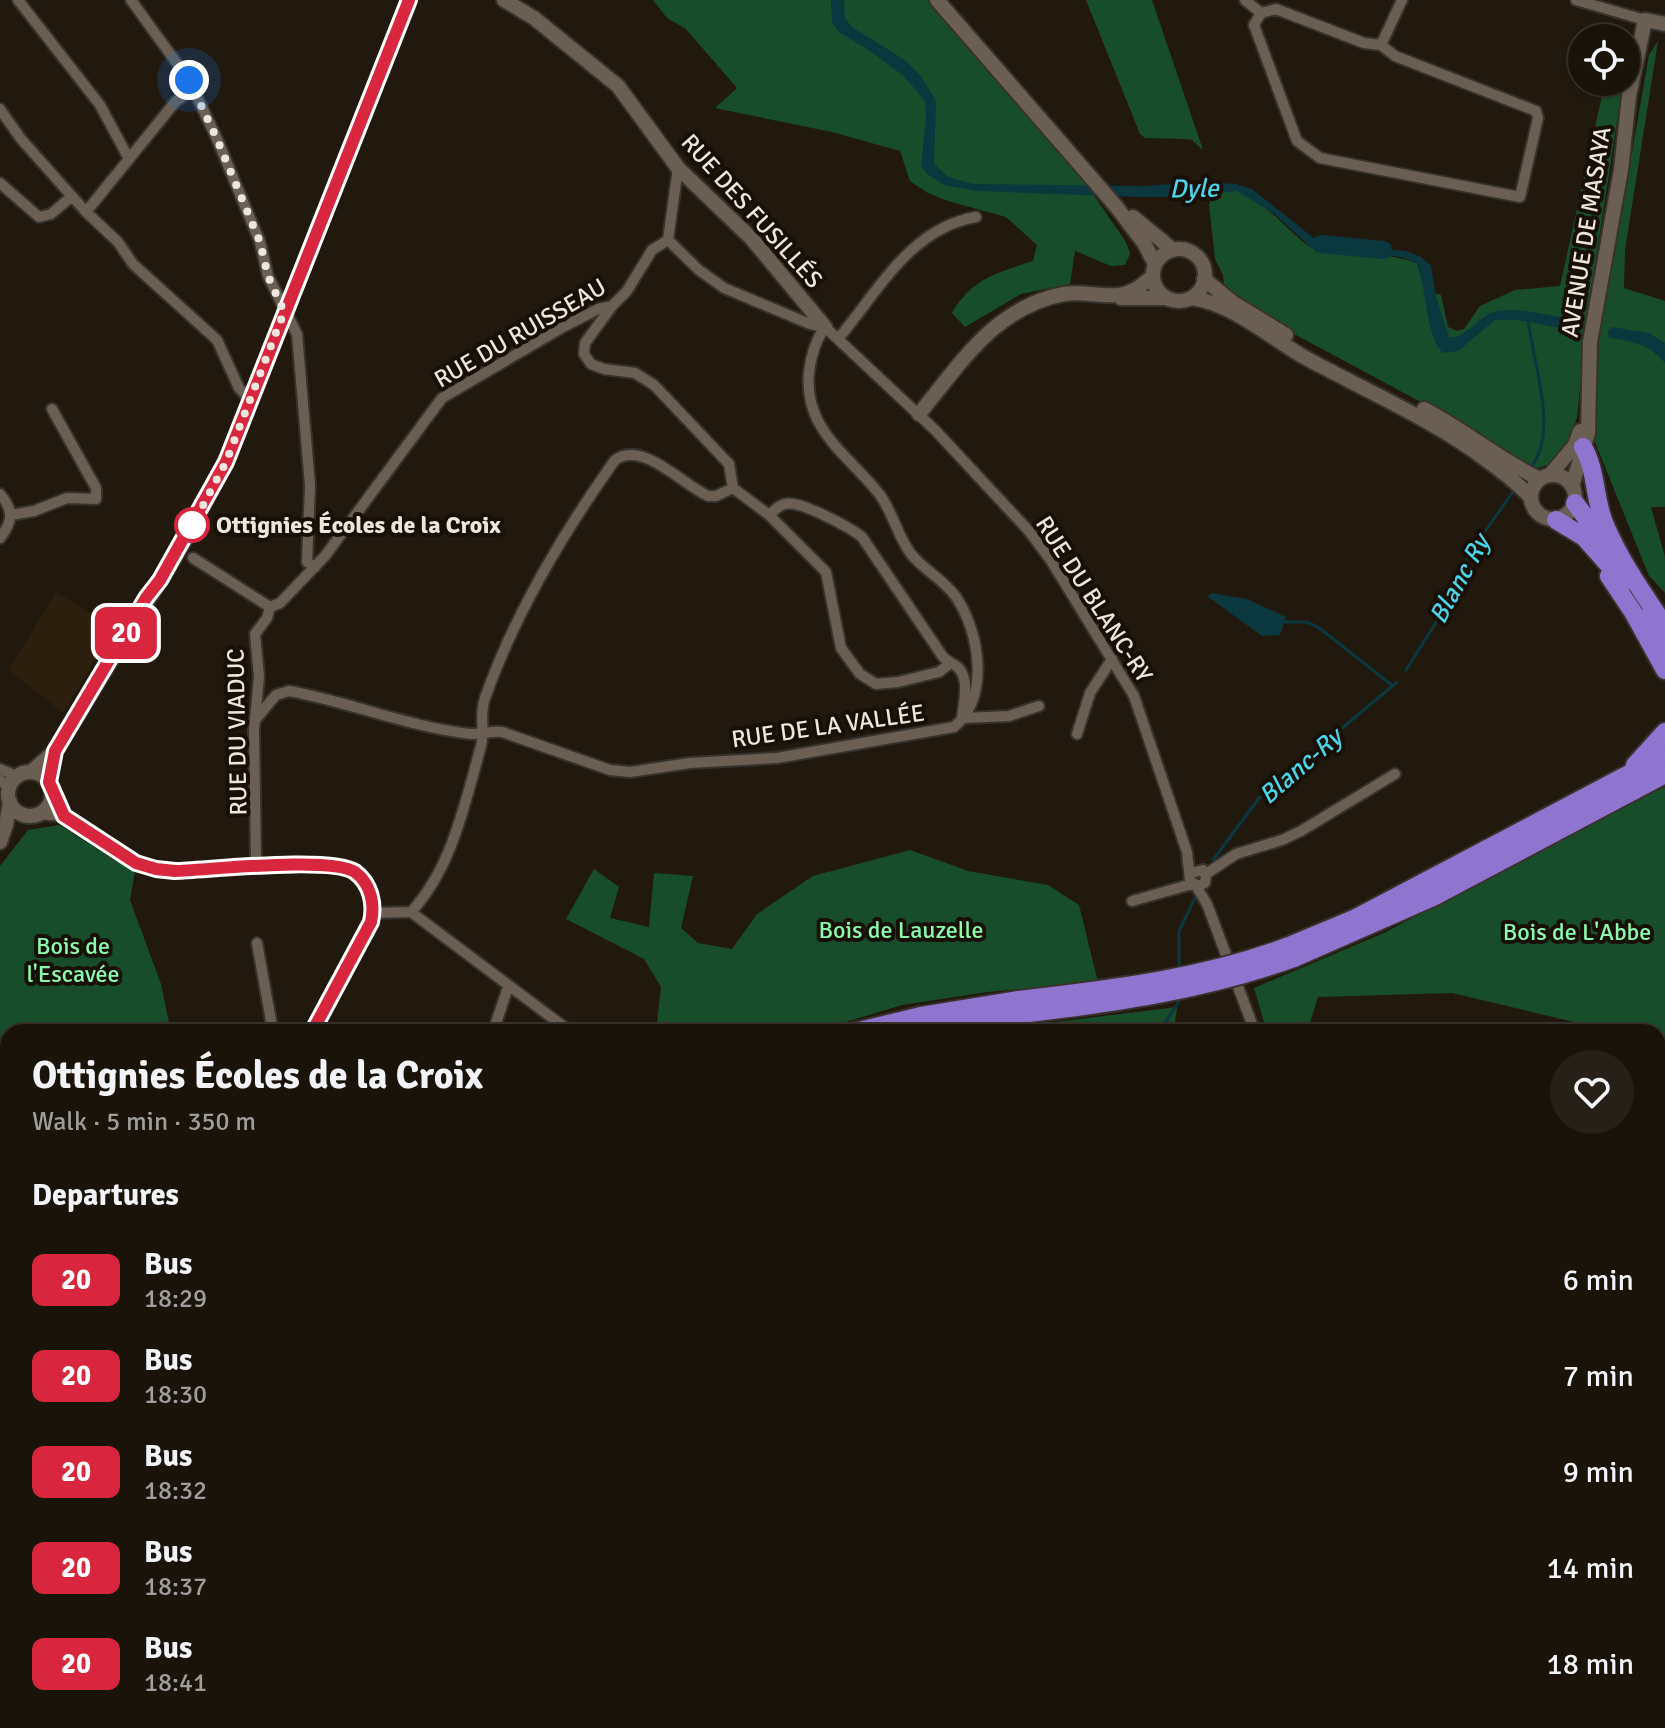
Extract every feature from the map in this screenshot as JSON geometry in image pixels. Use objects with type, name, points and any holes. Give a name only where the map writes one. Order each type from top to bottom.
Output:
[{"type":"highway","points":[[1583,447],[1591,460],[1599,506],[1622,563],[1665,603]]},
{"type":"highway","points":[[1573,494],[1665,626]]},
{"type":"highway","points":[[1556,520],[1584,537],[1600,555],[1637,598],[1665,645]]},
{"type":"highway","points":[[1600,555],[1604,569],[1633,612],[1665,670]]},
{"type":"highway","points":[[1630,774],[1637,761],[1665,732]]},
{"type":"highway","points":[[1292,952],[1665,755]]},
{"type":"highway","points":[[888,1024],[921,1016],[1166,994],[1212,984],[1292,952],[1362,930],[1433,897],[1665,774]]},
{"type":"highway","points":[[946,1024],[1020,1007]]},
{"type":"main road","points":[[0,842],[14,784],[55,751],[190,530],[226,462],[409,0]]},
{"type":"main road","name":"RUE DES FUSILLÉS","points":[[504,0],[534,18],[618,86],[678,168],[752,239],[825,327]]},
{"type":"main road","points":[[937,0],[1115,205],[1144,243],[1154,270],[1155,287],[1165,298]]},
{"type":"main road","points":[[1645,20],[1665,24]]},
{"type":"main road","name":"AVENUE DE MASAYA","points":[[1573,494],[1588,433],[1590,342],[1621,170],[1629,96],[1645,20]]},
{"type":"main road","points":[[1115,205],[1173,250]]},
{"type":"main road","points":[[919,414],[978,342],[1007,317],[1029,305],[1063,294],[1132,292],[1154,270],[1163,254],[1173,250],[1184,250],[1198,257],[1204,269],[1201,288],[1192,298]]},
{"type":"main road","points":[[1110,294],[1129,299],[1165,298],[1177,301],[1192,298],[1212,302],[1303,356],[1441,429],[1503,472],[1531,498],[1535,511],[1541,517],[1556,520],[1564,517],[1573,494],[1563,477],[1545,477],[1508,463],[1446,420],[1307,347],[1232,302],[1204,279]]},
{"type":"main road","name":"AVENUE DE MASAYA","points":[[1545,477],[1575,445],[1587,404]]},
{"type":"main road","points":[[1531,498],[1535,484],[1545,477]]},
{"type":"main road","points":[[0,842],[23,819],[48,807],[55,751]]},
{"type":"main road","points":[[14,784],[44,777],[50,788]]},
{"type":"main road","points":[[14,784],[22,814],[33,815]]},
{"type":"street","points":[[18,0],[100,105],[129,159]]},
{"type":"street","points":[[131,0],[194,89],[260,242],[268,276],[297,334],[310,485],[307,562],[315,567]]},
{"type":"street","points":[[1245,0],[1261,13]]},
{"type":"street","points":[[1381,45],[1402,0]]},
{"type":"street","points":[[1576,0],[1645,20]]},
{"type":"street","points":[[1276,9],[1364,43],[1381,45],[1395,56],[1536,111],[1538,118],[1520,197],[1320,158],[1306,150],[1297,141],[1254,25],[1261,13],[1276,9]]},
{"type":"street","points":[[86,212],[176,101],[194,89]]},
{"type":"street","points":[[0,109],[21,139],[71,197],[118,242],[133,264],[217,340],[239,388],[251,400]]},
{"type":"street","points":[[668,240],[678,168]]},
{"type":"street","points":[[0,183],[39,217],[51,214],[71,197]]},
{"type":"street","points":[[838,339],[910,249],[935,234],[976,217]]},
{"type":"street","name":"RUE DU RUISSEAU","points":[[270,607],[280,603],[315,567],[442,398],[563,327],[598,309],[612,306],[627,291],[652,250],[668,240]]},
{"type":"street","name":"RUE DU BLANC-RY","points":[[668,240],[699,270],[724,288],[810,324],[825,327],[919,414],[1037,540],[1136,701],[1187,852],[1252,1024]]},
{"type":"street","points":[[612,306],[585,343],[587,360],[600,369],[630,371],[651,382],[729,464],[733,488],[769,515],[826,572],[841,648],[860,674],[876,684],[898,682],[939,672],[951,663]]},
{"type":"street","points":[[825,327],[814,347],[809,375],[814,416],[829,440],[884,502],[912,555],[951,591],[967,615],[977,658],[974,691],[963,719]]},
{"type":"street","points":[[11,515],[34,511],[67,498],[96,499],[96,488],[52,409]]},
{"type":"street","points":[[411,912],[427,893],[446,858],[484,731],[480,722],[488,692],[527,600],[609,469],[623,455],[641,454],[708,496],[716,496],[733,488]]},
{"type":"street","points":[[0,494],[9,505],[11,515],[8,528],[0,538]]},
{"type":"street","points":[[769,515],[781,504],[795,504],[862,537],[943,657],[956,664],[964,675],[963,719]]},
{"type":"street","points":[[193,558],[270,607]]},
{"type":"street","name":"RUE DU VIADUC","points":[[256,861],[255,720],[259,684],[255,634],[267,618],[270,607]]},
{"type":"street","points":[[1077,734],[1090,693],[1112,659]]},
{"type":"street","name":"RUE DE LA VALLÉE","points":[[255,720],[276,695],[289,691],[420,724],[472,734],[484,731],[509,734],[625,773],[684,763],[786,757],[948,729],[963,719],[1009,716],[1039,706]]},
{"type":"street","points":[[0,769],[14,784]]},
{"type":"street","points":[[1132,901],[1198,878],[1236,854],[1282,840],[1309,827],[1395,774]]},
{"type":"street","points":[[50,788],[64,816],[130,859],[156,869],[175,871],[327,864],[355,872],[369,890],[373,913],[317,1024]]},
{"type":"street","points":[[33,815],[64,816]]},
{"type":"street","points":[[373,913],[411,912],[560,1024]]},
{"type":"street","points":[[257,943],[272,1024]]},
{"type":"street","points":[[496,1024],[508,987]]},
{"type":"shaded area","points":[[56,592],[115,628],[63,713],[9,670]]},
{"type":"green space","points":[[653,0],[931,0],[1084,181],[1126,242],[1130,254],[1125,265],[1111,266],[1075,251],[1070,284],[1021,294],[965,327],[952,313],[960,301],[986,278],[1033,261],[1037,245],[1006,217],[948,201],[910,181],[900,151],[832,132],[715,108],[737,88],[686,29],[667,18]]},
{"type":"green space","points":[[1086,0],[1152,0],[1203,150],[1192,140],[1145,138],[1140,134]]},
{"type":"green space","points":[[1658,41],[1625,250],[1624,288],[1665,301],[1665,507],[1651,507],[1665,557],[1665,593],[1649,576],[1593,437],[1598,345],[1649,55]]},
{"type":"green space","points":[[1602,96],[1621,96],[1588,311],[1577,417],[1562,454],[1552,463],[1538,468],[1522,462],[1443,414],[1252,308],[1224,285],[1215,259],[1209,204],[1219,192],[1232,190],[1262,205],[1313,248],[1381,255],[1417,263],[1425,290],[1441,295],[1448,327],[1457,331],[1464,329],[1480,306],[1515,290],[1560,286]]},
{"type":"green space","name":"Bois de L'Abbe","points":[[1665,787],[1665,1024],[1582,1024],[1452,993],[1318,997],[1310,1024],[1265,1024],[1254,988],[1386,932],[1628,803]]},
{"type":"green space","name":"Bois de l'Escavée","points":[[60,825],[135,871],[130,900],[161,984],[169,1024],[0,1024],[0,866],[28,830]]},
{"type":"green space","name":"Bois de Lauzelle","points":[[910,850],[968,871],[1048,885],[1079,905],[1098,982],[987,992],[902,1005],[839,1024],[657,1024],[661,987],[644,959],[566,919],[594,869],[619,887],[610,918],[649,927],[654,873],[693,876],[681,928],[698,943],[732,949],[757,914],[813,876]]},
{"type":"green space","points":[[1177,1007],[1175,1024],[1039,1024]]},
{"type":"water","name":"Dyle","points":[[831,0],[844,0],[845,18],[852,27],[905,60],[921,76],[936,101],[934,164],[948,177],[973,184],[1236,184],[1252,189],[1315,239],[1331,244],[1406,251],[1421,257],[1431,266],[1436,297],[1449,337],[1460,335],[1486,316],[1499,311],[1543,314],[1573,320],[1575,325],[1572,330],[1524,321],[1495,320],[1458,351],[1443,353],[1433,335],[1417,263],[1401,257],[1312,248],[1273,213],[1237,191],[1182,197],[1141,197],[977,191],[944,185],[921,166],[925,101],[904,76],[839,32],[832,23]]},
{"type":"water","points":[[1612,327],[1649,333],[1665,343],[1665,363],[1640,344],[1609,338],[1608,331]]},
{"type":"water","points":[[1212,593],[1247,599],[1286,617],[1280,635],[1262,636],[1207,596]]},
{"type":"waterway","name":"Dyle","points":[[1321,244],[1383,250]]},
{"type":"waterway","name":"Blanc Ry","points":[[1528,318],[1544,414],[1540,451],[1532,466]]},
{"type":"waterway","name":"Blanc Ry","points":[[1406,670],[1440,616],[1471,551],[1515,489]]},
{"type":"waterway","points":[[1281,622],[1306,622],[1318,627],[1393,686]]},
{"type":"waterway","name":"Blanc-Ry","points":[[1213,860],[1259,798],[1397,682]]},
{"type":"waterway","name":"Blanc-Ry","points":[[1179,971],[1179,931],[1195,898]]},
{"type":"waterway","name":"Blanc-Ry","points":[[1164,1024],[1179,998]]},
{"type":"bus line","name":"20","points":[[316,1024],[371,922],[373,903],[369,890],[355,872],[327,864],[175,871],[156,869],[136,863],[64,816],[49,782],[55,751],[190,530],[226,462],[409,0]]},
{"type":"place","name":"Ottignies Écoles de la Croix","points":[[192,525]]},
{"type":"route","points":[[189,80],[260,242],[268,276],[284,312],[226,462],[190,530],[192,525]]}]
